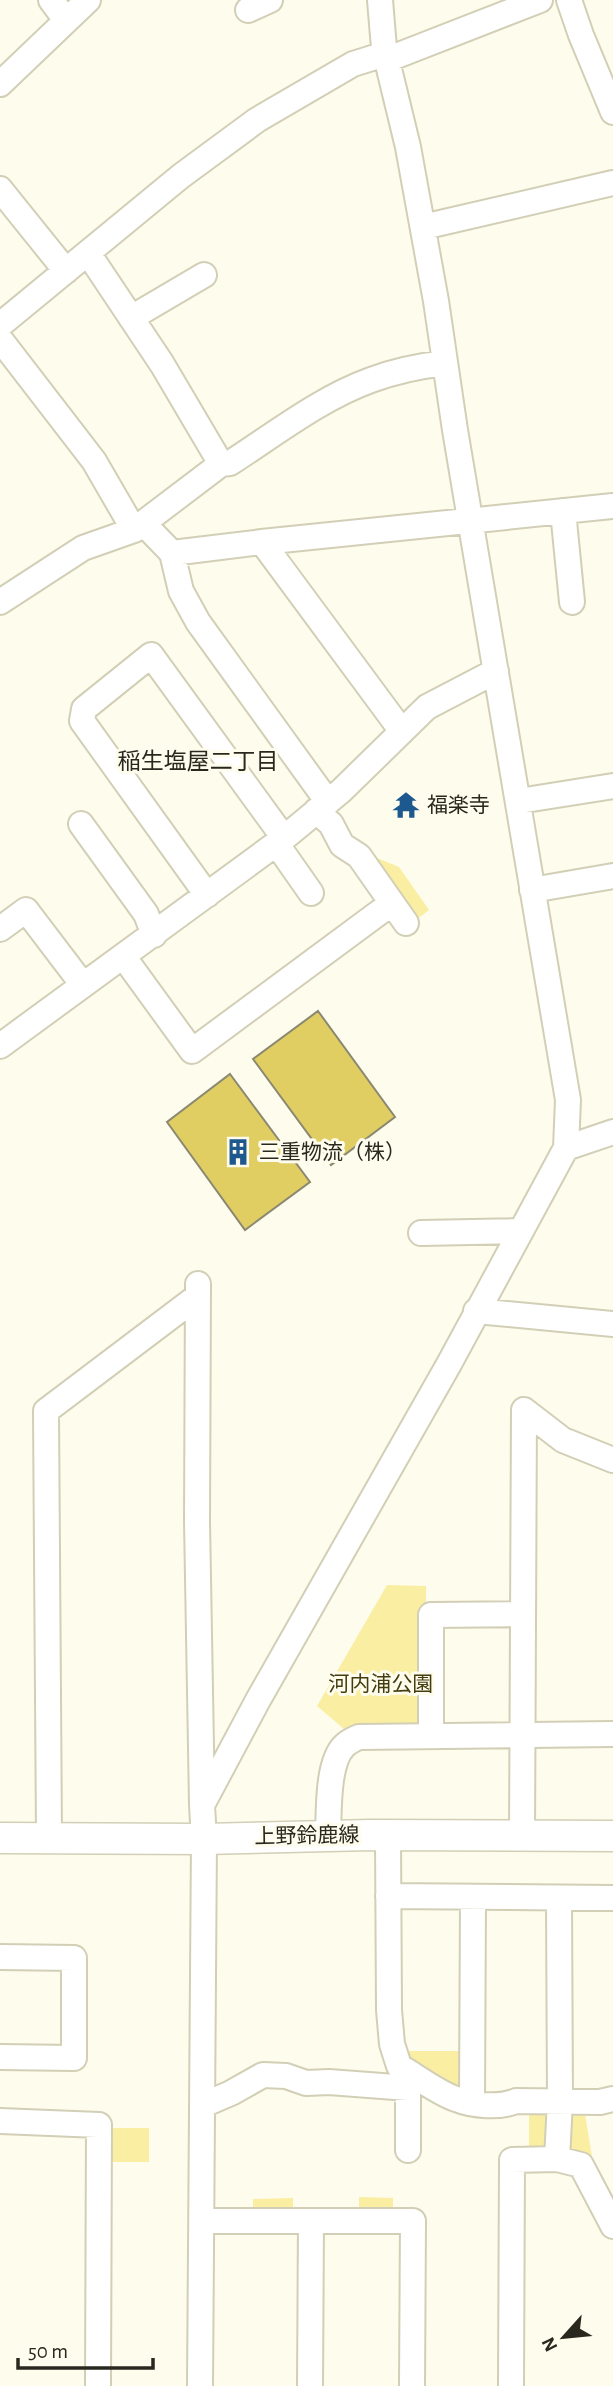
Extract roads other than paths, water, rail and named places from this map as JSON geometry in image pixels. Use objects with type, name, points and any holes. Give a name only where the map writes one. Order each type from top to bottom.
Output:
[{"type":"main road","name":"上野鈴鹿線","points":[[0,1838],[613,1836]]},
{"type":"street","points":[[51,0],[66,20]]},
{"type":"street","points":[[0,84],[88,0]]},
{"type":"street","points":[[202,1805],[258,1700],[449,1364],[566,1147],[568,1100],[423,227],[408,146],[386,57],[380,0]]},
{"type":"street","points":[[0,325],[181,176],[257,120],[353,64],[386,57],[540,0]]},
{"type":"street","points":[[569,0],[613,112]]},
{"type":"street","points":[[423,227],[613,183]]},
{"type":"street","points":[[0,190],[66,271]]},
{"type":"street","points":[[88,253],[162,364],[221,464]]},
{"type":"street","points":[[131,318],[204,275]]},
{"type":"street","points":[[0,339],[94,461],[138,527],[172,553],[181,592],[198,622],[322,806],[342,845],[359,856],[399,913],[192,1051],[123,956]]},
{"type":"street","points":[[0,602],[83,548],[138,527],[221,464],[230,463],[329,400],[368,381],[407,368],[445,363]]},
{"type":"street","points":[[172,553],[613,506]]},
{"type":"street","points":[[563,511],[572,602]]},
{"type":"street","points":[[262,542],[401,730]]},
{"type":"street","points":[[207,895],[82,722],[84,709],[151,656],[280,841],[311,893]]},
{"type":"street","points":[[0,1046],[280,841],[322,806],[401,730],[439,699],[496,671]]},
{"type":"street","points":[[519,801],[613,786]]},
{"type":"street","points":[[81,824],[146,914],[154,934]]},
{"type":"street","points":[[532,890],[613,876]]},
{"type":"street","points":[[0,929],[26,910],[83,985]]},
{"type":"street","points":[[566,1147],[613,1132]]},
{"type":"street","points":[[421,1233],[521,1231]]},
{"type":"street","points":[[49,1838],[46,1412],[198,1290],[197,1521],[204,1839],[200,2386]]},
{"type":"street","points":[[476,1311],[613,1324]]},
{"type":"street","points":[[522,1837],[520,1736],[524,1410],[562,1440],[613,1460]]},
{"type":"street","points":[[431,1736],[432,1615],[522,1614]]},
{"type":"street","points":[[328,1835],[329,1786],[340,1751],[345,1744],[359,1737],[613,1734]]},
{"type":"street","points":[[388,1837],[389,2010],[392,2044],[399,2066],[456,2099],[472,2102],[505,2106],[516,2101],[600,2102],[613,2099]]},
{"type":"street","points":[[388,1896],[613,1898]]},
{"type":"street","points":[[472,2102],[473,1898]]},
{"type":"street","points":[[557,2159],[560,2101],[559,1898]]},
{"type":"street","points":[[0,1957],[74,1958],[74,2058],[0,2057]]},
{"type":"street","points":[[203,2105],[232,2093],[263,2075],[286,2076],[306,2083],[329,2082],[408,2088],[408,2150]]},
{"type":"street","points":[[0,2122],[99,2125],[98,2386]]},
{"type":"street","points":[[511,2386],[512,2160],[557,2159],[581,2165],[611,2218]]},
{"type":"street","points":[[202,2221],[413,2221],[412,2386]]},
{"type":"street","points":[[310,2386],[311,2221]]},
{"type":"place","name":"福楽寺","points":[[406,805]]},
{"type":"place","name":"三重物流（株）","points":[[238,1152]]},
{"type":"district","name":"稲生塩屋二丁目","points":[[198,762]]},
{"type":"park label","name":"河内浦公園","points":[[381,1684]]}]
